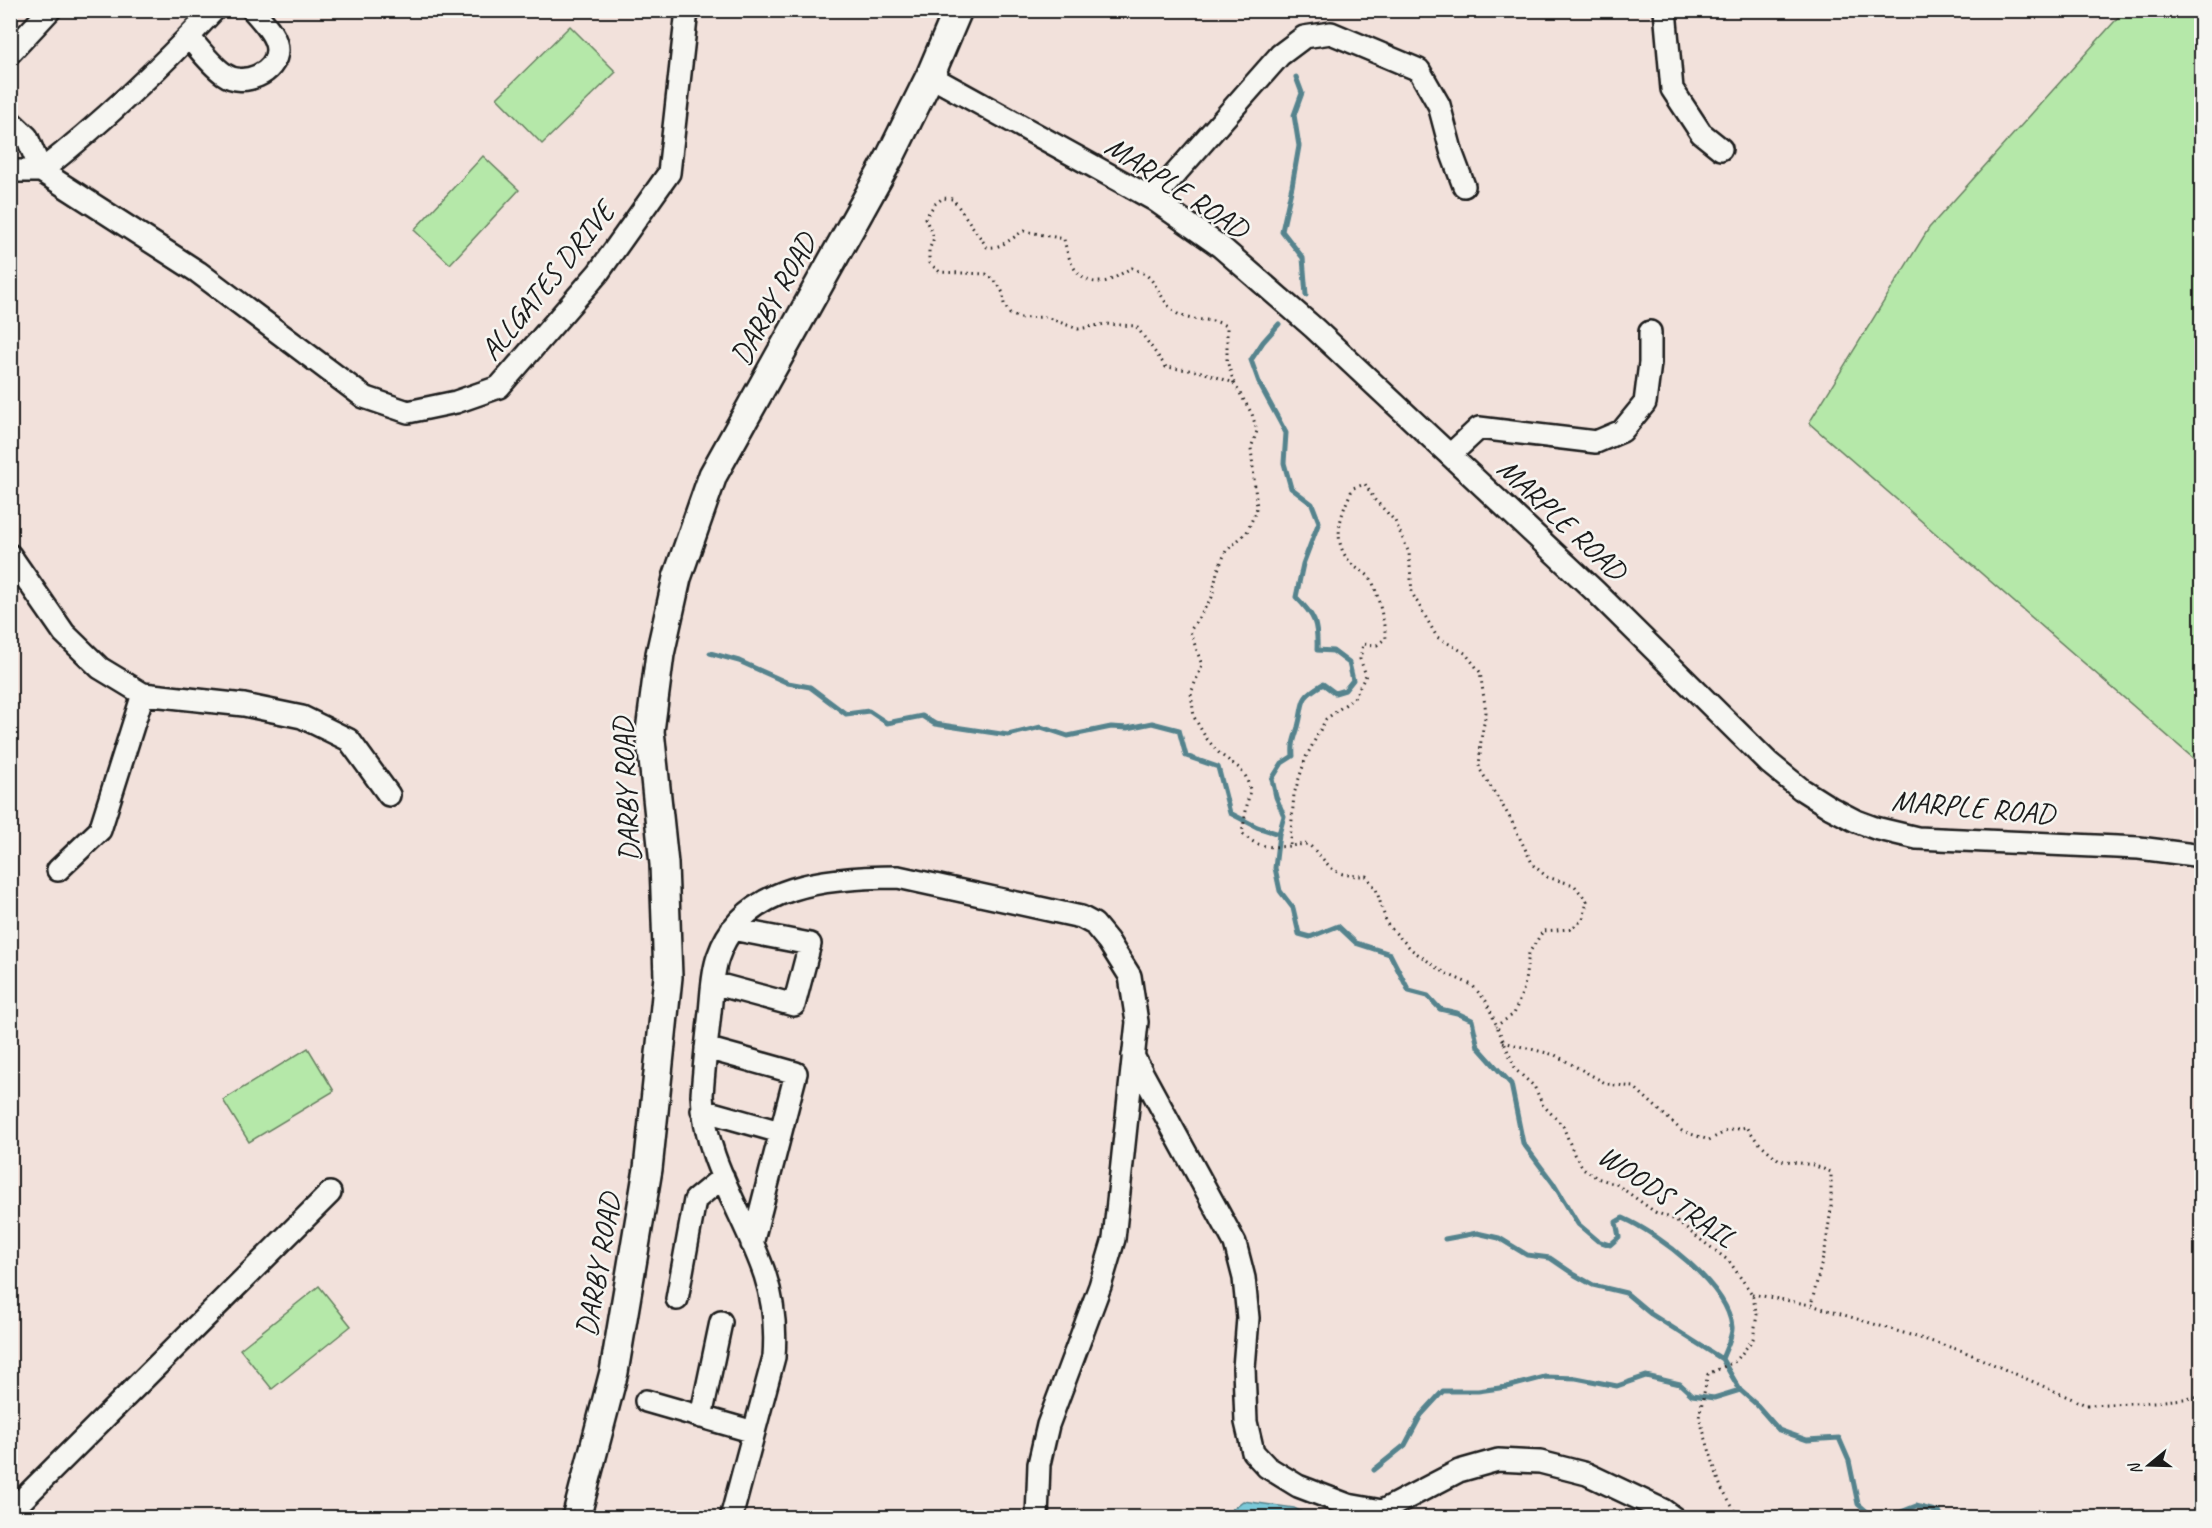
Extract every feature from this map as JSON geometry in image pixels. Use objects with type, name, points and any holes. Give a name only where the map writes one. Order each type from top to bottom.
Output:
[{"type":"main road","name":"DARBY ROAD","points":[[576,1518],[614,1372],[648,1168],[668,978],[664,864],[650,731],[660,654],[677,578],[713,475],[890,157],[930,76],[958,10]]},
{"type":"street","points":[[10,53],[50,10]]},
{"type":"street","points":[[10,171],[41,171],[75,144],[130,94],[214,10]]},
{"type":"street","points":[[189,37],[225,76],[242,80],[254,77],[270,70],[276,61],[277,47],[268,28],[253,10]]},
{"type":"street","name":"ALLGATES DRIVE","points":[[41,171],[198,272],[364,397],[408,412],[456,402],[499,387],[598,273],[669,173],[687,10]]},
{"type":"street","points":[[1665,10],[1672,89],[1701,133],[1721,149]]},
{"type":"street","points":[[1153,199],[1280,55],[1304,37],[1331,33],[1419,70],[1439,105],[1452,154],[1464,186]]},
{"type":"street","name":"MARPLE ROAD","points":[[930,76],[1153,199],[1221,247],[1314,328],[1450,454],[1596,592],[1769,763],[1801,789],[1856,821],[1894,834],[1917,838],[2139,848],[2202,856]]},
{"type":"street","points":[[10,121],[27,137],[41,171]]},
{"type":"street","points":[[1450,454],[1479,428],[1596,442],[1623,431],[1645,403],[1650,363],[1650,332]]},
{"type":"street","points":[[10,555],[64,633],[100,668],[143,694],[244,705],[302,717],[349,740],[389,795]]},
{"type":"street","points":[[58,870],[100,830],[143,694]]},
{"type":"street","points":[[731,1518],[774,1357],[775,1332],[774,1313],[766,1276],[715,1160],[702,1110],[706,1048],[718,957],[732,929],[752,909],[782,893],[822,882],[898,877],[1081,917],[1094,924],[1108,941],[1130,976],[1137,1022],[1114,1239],[1100,1286],[1048,1425],[1039,1464],[1037,1518]]},
{"type":"street","points":[[713,983],[794,1005],[810,945],[732,929]]},
{"type":"street","points":[[706,1048],[796,1073],[752,1245]]},
{"type":"street","points":[[1133,1056],[1235,1243],[1244,1278],[1248,1318],[1244,1368],[1246,1422],[1253,1452],[1267,1467],[1298,1486],[1348,1505],[1382,1511],[1459,1471],[1498,1460],[1540,1462],[1587,1474],[1663,1510],[1674,1518]]},
{"type":"street","points":[[702,1110],[780,1132]]},
{"type":"street","points":[[677,1299],[695,1200],[723,1177]]},
{"type":"street","points":[[14,1513],[330,1193]]},
{"type":"street","points":[[701,1417],[721,1322]]},
{"type":"street","points":[[646,1401],[754,1432]]},
{"type":"path","name":"WOODS TRAIL","points":[[1234,383],[1202,372],[1166,367],[1136,326],[1105,324],[1078,329],[1046,317],[1020,318],[1010,314],[1004,304],[1003,293],[998,284],[986,274],[940,272],[929,263],[929,250],[934,238],[925,218],[935,204],[943,198],[953,199],[987,247],[994,248],[1003,245],[1024,231],[1064,239],[1074,269],[1084,279],[1102,283],[1132,268],[1146,275],[1170,308],[1182,316],[1216,320],[1227,327],[1227,361],[1234,383],[1252,414],[1257,431],[1251,448],[1257,508],[1247,532],[1226,551],[1217,572],[1212,597],[1191,631],[1202,665],[1191,693],[1194,717],[1206,738],[1246,777],[1250,789],[1242,833],[1249,840],[1264,847],[1308,844],[1321,855],[1330,869],[1346,876],[1366,876],[1376,889],[1387,924],[1412,950],[1445,973],[1472,985],[1486,1001],[1516,1070],[1534,1086],[1543,1104],[1563,1126],[1574,1154],[1583,1168],[1597,1178],[1616,1184],[1639,1198],[1655,1212],[1673,1219],[1729,1261],[1752,1294],[1757,1315],[1752,1339],[1736,1361],[1708,1374],[1700,1417],[1720,1488],[1742,1518]]},
{"type":"path","points":[[1289,845],[1294,794],[1306,757],[1326,719],[1354,698],[1366,675],[1360,659],[1363,644],[1377,645],[1386,638],[1371,578],[1352,564],[1340,547],[1340,516],[1353,488],[1365,484],[1395,522],[1409,553],[1412,593],[1437,637],[1465,653],[1480,672],[1486,712],[1479,768],[1509,816],[1533,865],[1547,877],[1574,885],[1587,901],[1583,920],[1570,929],[1544,931],[1529,953],[1524,988],[1514,1014],[1496,1026]]},
{"type":"path","points":[[1503,1042],[1555,1054],[1607,1084],[1634,1087],[1682,1131],[1709,1140],[1726,1131],[1747,1127],[1757,1141],[1779,1160],[1813,1165],[1831,1172],[1831,1209],[1828,1229],[1811,1305]]},
{"type":"path","points":[[1752,1294],[1811,1305],[1963,1351],[2086,1406],[2202,1397]]},
{"type":"green space","points":[[2124,11],[2201,11],[2201,765],[1809,423],[1929,228]]},
{"type":"green space","points":[[570,26],[616,72],[542,144],[497,98]]},
{"type":"green space","points":[[483,156],[519,190],[450,264],[414,230]]},
{"type":"green space","points":[[308,1048],[334,1091],[249,1142],[223,1100]]},
{"type":"green space","points":[[319,1286],[351,1326],[272,1389],[240,1349]]},
{"type":"water","points":[[1243,1501],[1294,1508],[1312,1517],[1222,1517]]},
{"type":"waterway","points":[[1296,77],[1302,93],[1294,115],[1299,146],[1282,231],[1303,258],[1306,295]]},
{"type":"waterway","points":[[1279,324],[1251,360],[1260,385],[1286,433],[1284,463],[1291,488],[1312,504],[1319,522],[1303,564],[1296,597],[1314,620],[1317,650],[1333,651],[1349,663],[1353,680],[1345,690],[1335,693],[1323,684],[1309,694],[1303,702],[1293,756],[1282,763],[1272,779],[1284,816],[1279,834]]},
{"type":"waterway","points":[[710,653],[739,661],[788,683],[810,687],[846,714],[869,711],[887,723],[922,716],[935,724],[1008,735],[1041,727],[1068,736],[1111,727],[1128,728],[1152,723],[1179,730],[1186,756],[1218,767],[1230,813],[1257,827],[1279,834],[1275,868],[1280,891],[1293,908],[1299,934],[1310,937],[1338,926],[1356,943],[1390,954],[1409,991],[1428,996],[1440,1009],[1472,1020],[1478,1047],[1511,1084],[1523,1143],[1553,1183],[1578,1224],[1598,1241],[1610,1245],[1619,1237],[1616,1222],[1623,1218],[1638,1225],[1672,1248],[1705,1278],[1728,1311],[1732,1331],[1722,1359],[1740,1390],[1779,1430],[1807,1440],[1839,1438],[1849,1461],[1858,1504],[1874,1518]]},
{"type":"waterway","points":[[1445,1239],[1477,1233],[1499,1238],[1527,1255],[1550,1258],[1593,1285],[1626,1293],[1651,1314],[1722,1359]]},
{"type":"waterway","points":[[1374,1470],[1405,1445],[1421,1415],[1443,1391],[1478,1391],[1507,1387],[1545,1377],[1576,1378],[1617,1386],[1646,1376],[1680,1384],[1692,1395],[1714,1398],[1740,1390]]},
{"type":"waterway","points":[[1886,1518],[1916,1506],[1939,1512],[1942,1518]]}]
